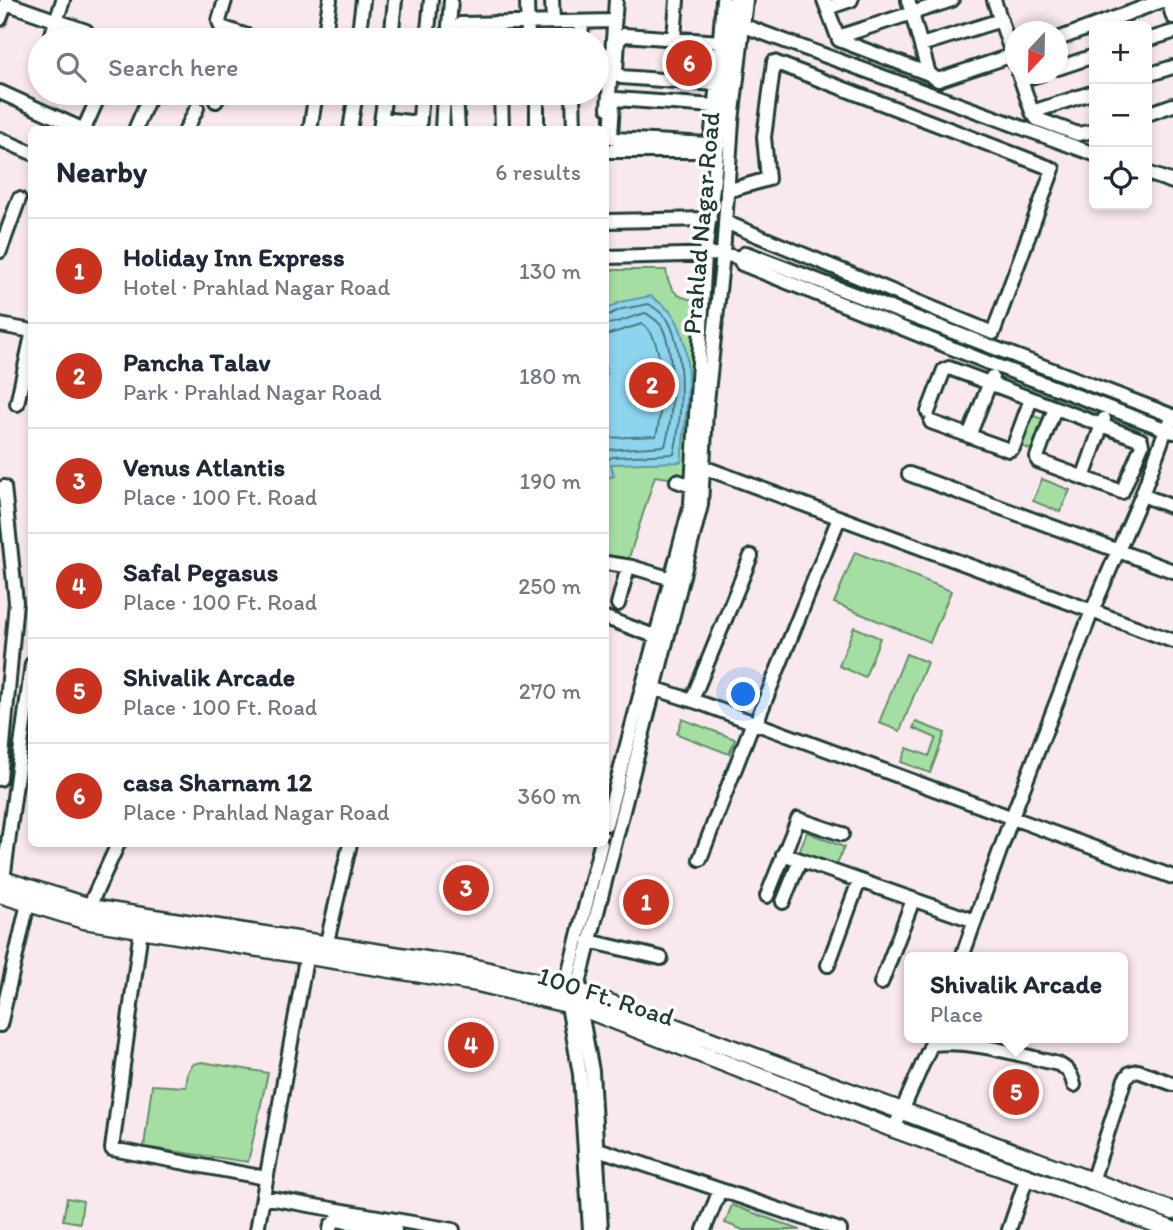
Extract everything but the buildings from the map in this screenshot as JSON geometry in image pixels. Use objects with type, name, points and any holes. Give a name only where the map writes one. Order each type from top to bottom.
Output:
[{"type":"main road","name":"100 Ft. Road","points":[[1,885],[28,903],[573,998],[894,1129],[1173,1230]]},
{"type":"main road","name":"100 Ft. Road","points":[[1,885],[141,929],[308,950],[326,946],[471,967],[573,998],[903,1111],[1173,1211]]},
{"type":"street","points":[[54,28],[63,0]]},
{"type":"street","points":[[224,28],[219,25],[225,0]]},
{"type":"street","points":[[326,28],[330,0]]},
{"type":"street","points":[[360,28],[363,0]]},
{"type":"street","points":[[392,28],[395,0]]},
{"type":"street","points":[[428,28],[431,0]]},
{"type":"street","points":[[449,28],[451,0]]},
{"type":"street","points":[[527,0],[528,28]]},
{"type":"street","points":[[552,0],[553,22]]},
{"type":"street","points":[[609,50],[616,0]]},
{"type":"street","points":[[674,38],[677,0]]},
{"type":"street","points":[[609,814],[648,686],[657,637],[691,504],[692,486],[699,466],[705,255],[718,151],[723,0]]},
{"type":"street","points":[[718,94],[616,99],[613,104],[611,135],[615,139],[709,144],[718,94],[738,23],[735,0]]},
{"type":"street","name":"Prahlad Nagar Road","points":[[601,1230],[592,1072],[573,998],[589,941],[648,686],[701,505],[699,466],[723,254],[738,23],[746,0]]},
{"type":"street","points":[[850,0],[826,4],[839,40],[929,74]]},
{"type":"street","points":[[838,37],[910,6],[952,0]]},
{"type":"street","points":[[994,0],[1005,31]]},
{"type":"street","points":[[1119,21],[1166,0],[1173,17]]},
{"type":"street","points":[[0,19],[6,2],[77,28]]},
{"type":"street","points":[[910,6],[929,74],[934,79],[1005,61]]},
{"type":"street","points":[[921,45],[1001,20]]},
{"type":"street","points":[[459,28],[461,24],[614,21]]},
{"type":"street","points":[[582,22],[582,28]]},
{"type":"street","points":[[495,23],[495,28]]},
{"type":"street","points":[[738,23],[1089,152]]},
{"type":"street","points":[[1152,38],[1173,32]]},
{"type":"street","points":[[1068,37],[1089,34]]},
{"type":"street","points":[[718,94],[621,77],[617,74],[618,41],[621,37],[720,41]]},
{"type":"street","points":[[1068,65],[1089,58]]},
{"type":"street","points":[[725,222],[993,333],[1053,169],[774,62],[764,137],[768,178],[727,191]]},
{"type":"street","points":[[1152,73],[1173,67]]},
{"type":"street","points":[[1022,84],[1037,119],[1078,134],[1089,132]]},
{"type":"street","points":[[0,92],[28,104]]},
{"type":"street","points":[[1032,112],[1089,94]]},
{"type":"street","points":[[30,105],[77,126]]},
{"type":"street","points":[[85,126],[95,105]]},
{"type":"street","points":[[137,126],[146,105]]},
{"type":"street","points":[[311,126],[314,105]]},
{"type":"street","points":[[351,126],[354,105]]},
{"type":"street","points":[[383,105],[381,124],[419,126],[421,105]]},
{"type":"street","points":[[442,126],[443,105]]},
{"type":"street","points":[[457,105],[458,126]]},
{"type":"street","points":[[501,105],[502,126]]},
{"type":"street","points":[[537,105],[537,126]]},
{"type":"street","points":[[573,105],[574,126]]},
{"type":"street","points":[[604,105],[605,126]]},
{"type":"street","points":[[1152,112],[1173,105]]},
{"type":"street","points":[[188,126],[197,108]]},
{"type":"street","points":[[0,139],[28,151]]},
{"type":"street","points":[[609,151],[718,151]]},
{"type":"street","points":[[1152,175],[1173,182]]},
{"type":"street","points":[[0,251],[19,199]]},
{"type":"street","points":[[609,221],[710,219]]},
{"type":"street","points":[[738,258],[746,253],[1017,355],[1171,423]]},
{"type":"street","points":[[609,257],[723,254],[738,258],[742,264],[996,366],[1109,408],[1171,423]]},
{"type":"street","points":[[0,325],[28,329]]},
{"type":"street","points":[[18,404],[28,346]]},
{"type":"street","points":[[955,350],[949,368],[944,370],[930,417],[969,436],[1011,450],[1047,385]]},
{"type":"street","points":[[1010,371],[1017,355]]},
{"type":"street","points":[[969,436],[996,366]]},
{"type":"street","points":[[949,368],[1140,440],[1142,445],[1122,492],[1039,462],[1037,459],[1055,408]]},
{"type":"street","points":[[1083,478],[1109,408]]},
{"type":"street","points":[[964,952],[1012,817],[1092,611],[1171,423]]},
{"type":"street","points":[[699,466],[1173,641]]},
{"type":"street","points":[[909,474],[1173,571]]},
{"type":"street","points":[[677,481],[692,486]]},
{"type":"street","points":[[0,779],[16,602],[4,487]]},
{"type":"street","points":[[1142,495],[1173,507]]},
{"type":"street","points":[[700,859],[839,517]]},
{"type":"street","points":[[692,700],[751,556]]},
{"type":"street","points":[[609,563],[672,579]]},
{"type":"street","points":[[618,604],[628,566]]},
{"type":"street","points":[[609,619],[657,637]]},
{"type":"street","points":[[648,686],[1173,877]]},
{"type":"street","points":[[1,885],[25,761],[28,719]]},
{"type":"street","points":[[767,896],[798,819],[842,834]]},
{"type":"street","points":[[86,913],[117,847]]},
{"type":"street","points":[[326,946],[349,847]]},
{"type":"street","points":[[590,1230],[573,998],[600,847]]},
{"type":"street","points":[[783,854],[975,921]]},
{"type":"street","points":[[783,902],[800,860]]},
{"type":"street","points":[[828,965],[859,881]]},
{"type":"street","points":[[881,983],[913,900]]},
{"type":"street","points":[[0,1025],[28,903]]},
{"type":"street","points":[[141,929],[112,1149],[267,1178]]},
{"type":"street","points":[[589,941],[661,958]]},
{"type":"street","points":[[257,1230],[308,950]]},
{"type":"street","points":[[894,1129],[932,1043]]},
{"type":"street","points":[[958,1043],[1058,1064],[1067,1068],[1074,1084]]},
{"type":"street","points":[[1092,1181],[1125,1079],[1130,1073],[1138,1071],[1173,1084]]},
{"type":"street","points":[[595,1148],[840,1230]]},
{"type":"street","points":[[1009,1230],[1027,1177]]},
{"type":"street","points":[[704,1230],[720,1190]]},
{"type":"street","points":[[263,1197],[414,1227],[453,1230]]},
{"type":"street","points":[[330,1230],[337,1220],[395,1230]]},
{"type":"green space","points":[[609,270],[666,270],[670,285],[678,295],[706,300],[690,481],[655,476],[626,567],[609,565]]},
{"type":"green space","points":[[1025,413],[1043,419],[1031,450],[1014,443]]},
{"type":"green space","points":[[1042,479],[1070,490],[1060,512],[1033,501]]},
{"type":"green space","points":[[855,552],[951,591],[930,642],[834,603]]},
{"type":"green space","points":[[854,627],[880,638],[865,677],[839,666]]},
{"type":"green space","points":[[906,654],[927,662],[900,731],[879,723]]},
{"type":"green space","points":[[682,719],[735,739],[729,754],[677,734]]},
{"type":"green space","points":[[916,722],[945,733],[930,773],[901,762],[907,748],[929,756],[936,738],[913,728]]},
{"type":"green space","points":[[807,832],[844,847],[836,866],[799,852]]},
{"type":"green space","points":[[202,1062],[268,1073],[248,1162],[144,1147],[152,1085],[186,1087],[188,1072],[193,1064]]},
{"type":"green space","points":[[67,1198],[83,1201],[80,1223],[63,1220]]},
{"type":"green space","points":[[732,1205],[800,1230],[743,1230],[725,1223]]},
{"type":"water","points":[[651,296],[673,315],[686,351],[687,408],[681,462],[611,464],[614,476],[609,477],[609,308],[620,302]]},
{"type":"place","name":"casa Sharnam 12","points":[[689,63]]},
{"type":"place","name":"Pancha Talav","points":[[652,385]]},
{"type":"place","name":"Venus Atlantis","points":[[466,888]]},
{"type":"place","name":"Holiday Inn Express","points":[[646,902]]},
{"type":"place","name":"Safal Pegasus","points":[[471,1045]]},
{"type":"place","name":"Shivalik Arcade","points":[[1016,1092]]}]
